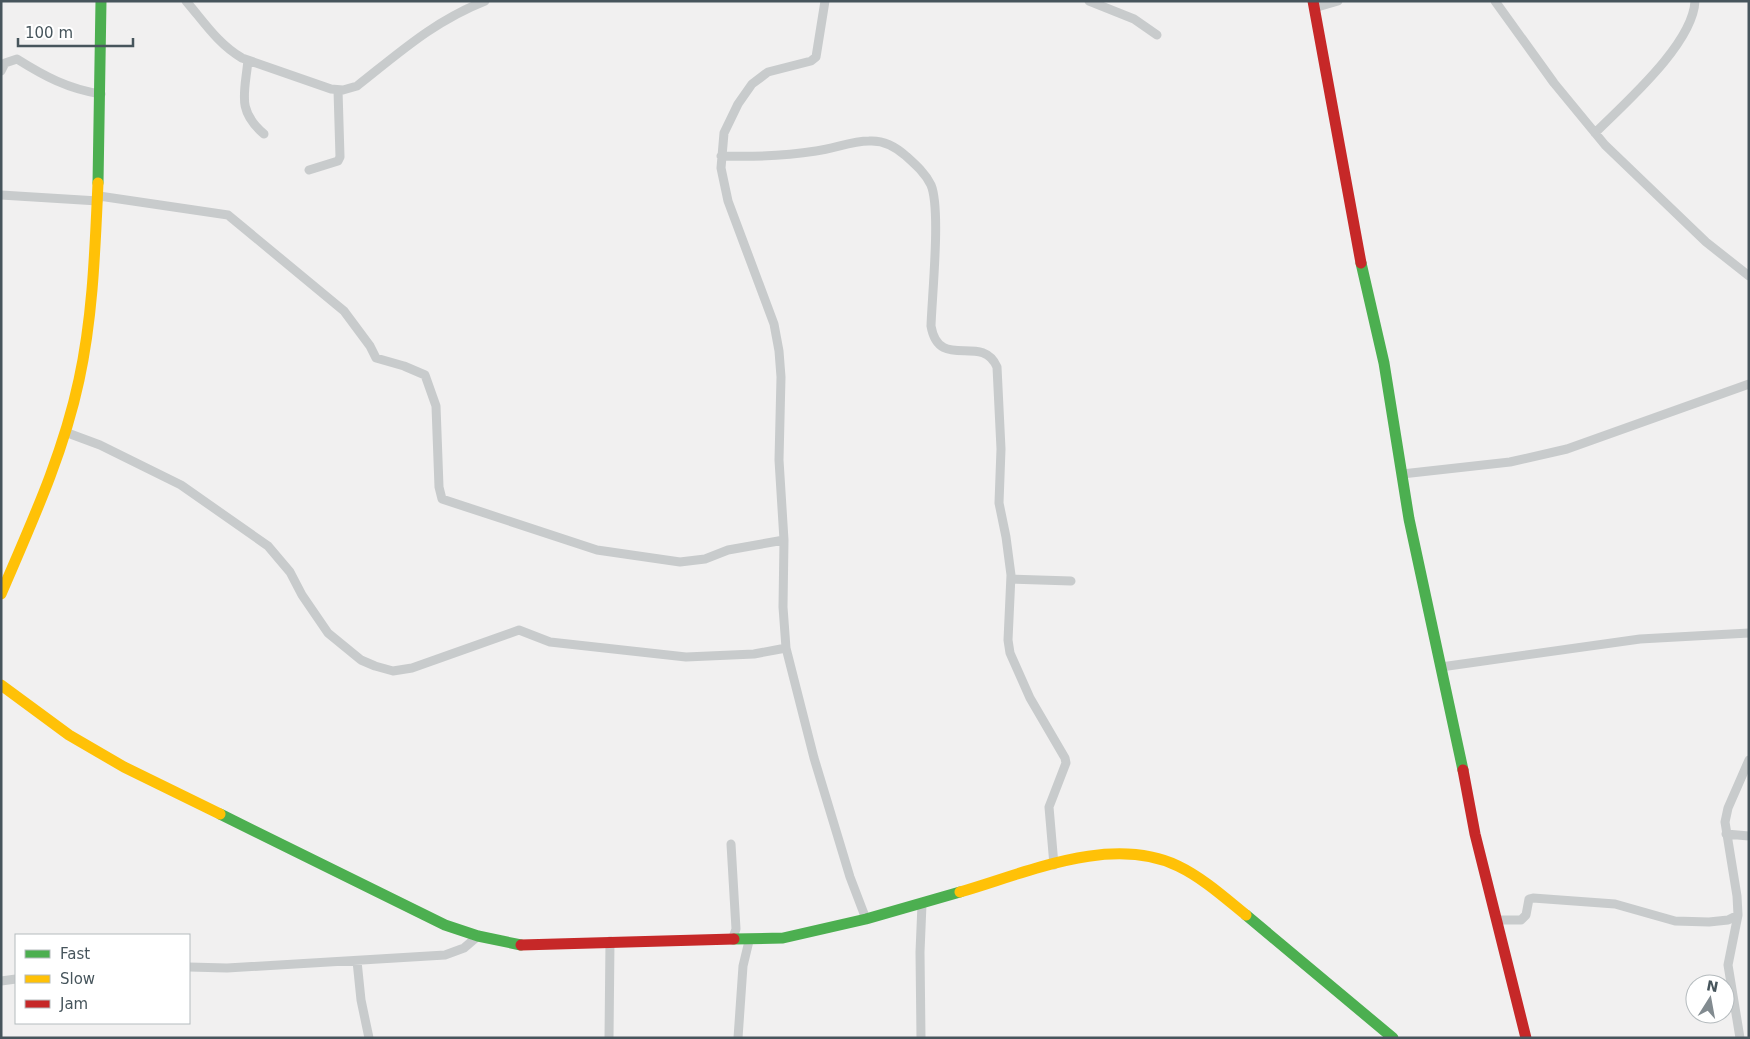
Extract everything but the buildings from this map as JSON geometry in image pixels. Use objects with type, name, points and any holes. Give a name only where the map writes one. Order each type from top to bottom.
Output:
[{"type":"main road","points":[[1,594],[53,470],[66,432],[82,361],[99,199],[101,1]]},
{"type":"main road","points":[[1313,4],[1359,253],[1384,363],[1409,519],[1475,834],[1526,1038]]},
{"type":"main road","points":[[1,685],[69,735],[124,767],[445,924],[478,936],[516,945],[610,941],[749,941],[783,938],[922,904],[1054,865],[1108,853],[1146,855],[1178,866],[1211,887],[1256,922],[1393,1038]]},
{"type":"street","points":[[186,1],[229,50],[248,60],[338,90],[357,86],[432,27],[451,15],[485,1]]},
{"type":"street","points":[[825,1],[816,57],[811,61],[768,72],[752,84],[738,104],[724,133],[721,168],[728,201],[774,324],[779,350],[781,377],[779,460],[784,540],[783,607],[786,648],[814,758],[850,877],[866,919]]},
{"type":"street","points":[[1089,1],[1134,19],[1158,35]]},
{"type":"street","points":[[1313,4],[1338,1]]},
{"type":"street","points":[[1495,1],[1554,83],[1605,145],[1706,242],[1749,276]]},
{"type":"street","points":[[1595,132],[1640,88],[1673,50],[1687,30],[1693,16],[1695,1]]},
{"type":"street","points":[[1,71],[5,63],[17,59],[57,82],[80,91],[100,94]]},
{"type":"street","points":[[248,60],[245,108],[252,124],[264,134]]},
{"type":"street","points":[[309,170],[338,161],[340,157],[338,90]]},
{"type":"street","points":[[721,156],[763,157],[797,154],[866,141],[879,141],[902,152],[924,174],[931,186],[935,203],[931,326],[933,335],[943,348],[950,351],[984,352],[994,360],[997,367],[1001,449],[999,503],[1006,537],[1011,579],[1008,620],[1010,653],[1030,698],[1065,758],[1064,772],[1049,808],[1054,865]]},
{"type":"street","points":[[1,195],[99,199],[228,214],[344,311],[376,358],[404,366],[425,376],[436,406],[440,494],[447,501],[597,550],[680,562],[705,559],[728,550],[784,540]]},
{"type":"street","points":[[1402,474],[1510,462],[1567,449],[1749,384]]},
{"type":"street","points":[[66,432],[100,445],[180,485],[268,546],[287,566],[316,617],[328,632],[361,660],[375,666],[393,671],[412,668],[519,630],[550,642],[686,657],[754,654],[786,648]]},
{"type":"street","points":[[1011,579],[1071,580]]},
{"type":"street","points":[[1441,667],[1640,639],[1749,632]]},
{"type":"street","points":[[1740,1038],[1728,965],[1738,915],[1734,871],[1726,834],[1728,808],[1749,760]]},
{"type":"street","points":[[1726,834],[1749,836]]},
{"type":"street","points":[[731,844],[736,929],[732,940]]},
{"type":"street","points":[[1498,920],[1520,920],[1526,915],[1529,899],[1533,898],[1615,904],[1675,921],[1709,922],[1728,920],[1738,915]]},
{"type":"street","points":[[921,1038],[920,952],[922,904]]},
{"type":"street","points":[[190,967],[227,968],[445,955],[464,948],[478,936]]},
{"type":"street","points":[[609,1038],[610,941]]},
{"type":"street","points":[[738,1038],[743,966],[749,941]]},
{"type":"street","points":[[358,961],[361,1000],[369,1038]]},
{"type":"street","points":[[1,981],[15,979]]},
{"type":"traffic: fast","points":[[98,183],[101,1]]},
{"type":"traffic: fast","points":[[1361,263],[1384,363],[1409,519],[1463,770]]},
{"type":"traffic: fast","points":[[220,814],[445,925],[478,936],[521,945]]},
{"type":"traffic: fast","points":[[734,939],[783,938],[866,919],[960,892]]},
{"type":"traffic: fast","points":[[1246,915],[1393,1038]]},
{"type":"traffic: slow","points":[[1,594],[35,515],[55,462],[79,380],[90,307],[98,183]]},
{"type":"traffic: slow","points":[[1,685],[69,735],[124,767],[220,814]]},
{"type":"traffic: slow","points":[[960,892],[1069,860],[1097,855],[1125,854],[1152,857],[1178,866],[1205,882],[1246,915]]},
{"type":"traffic: jam","points":[[1313,1],[1361,263]]},
{"type":"traffic: jam","points":[[1463,770],[1475,834],[1526,1038]]},
{"type":"traffic: jam","points":[[521,945],[734,939]]}]
